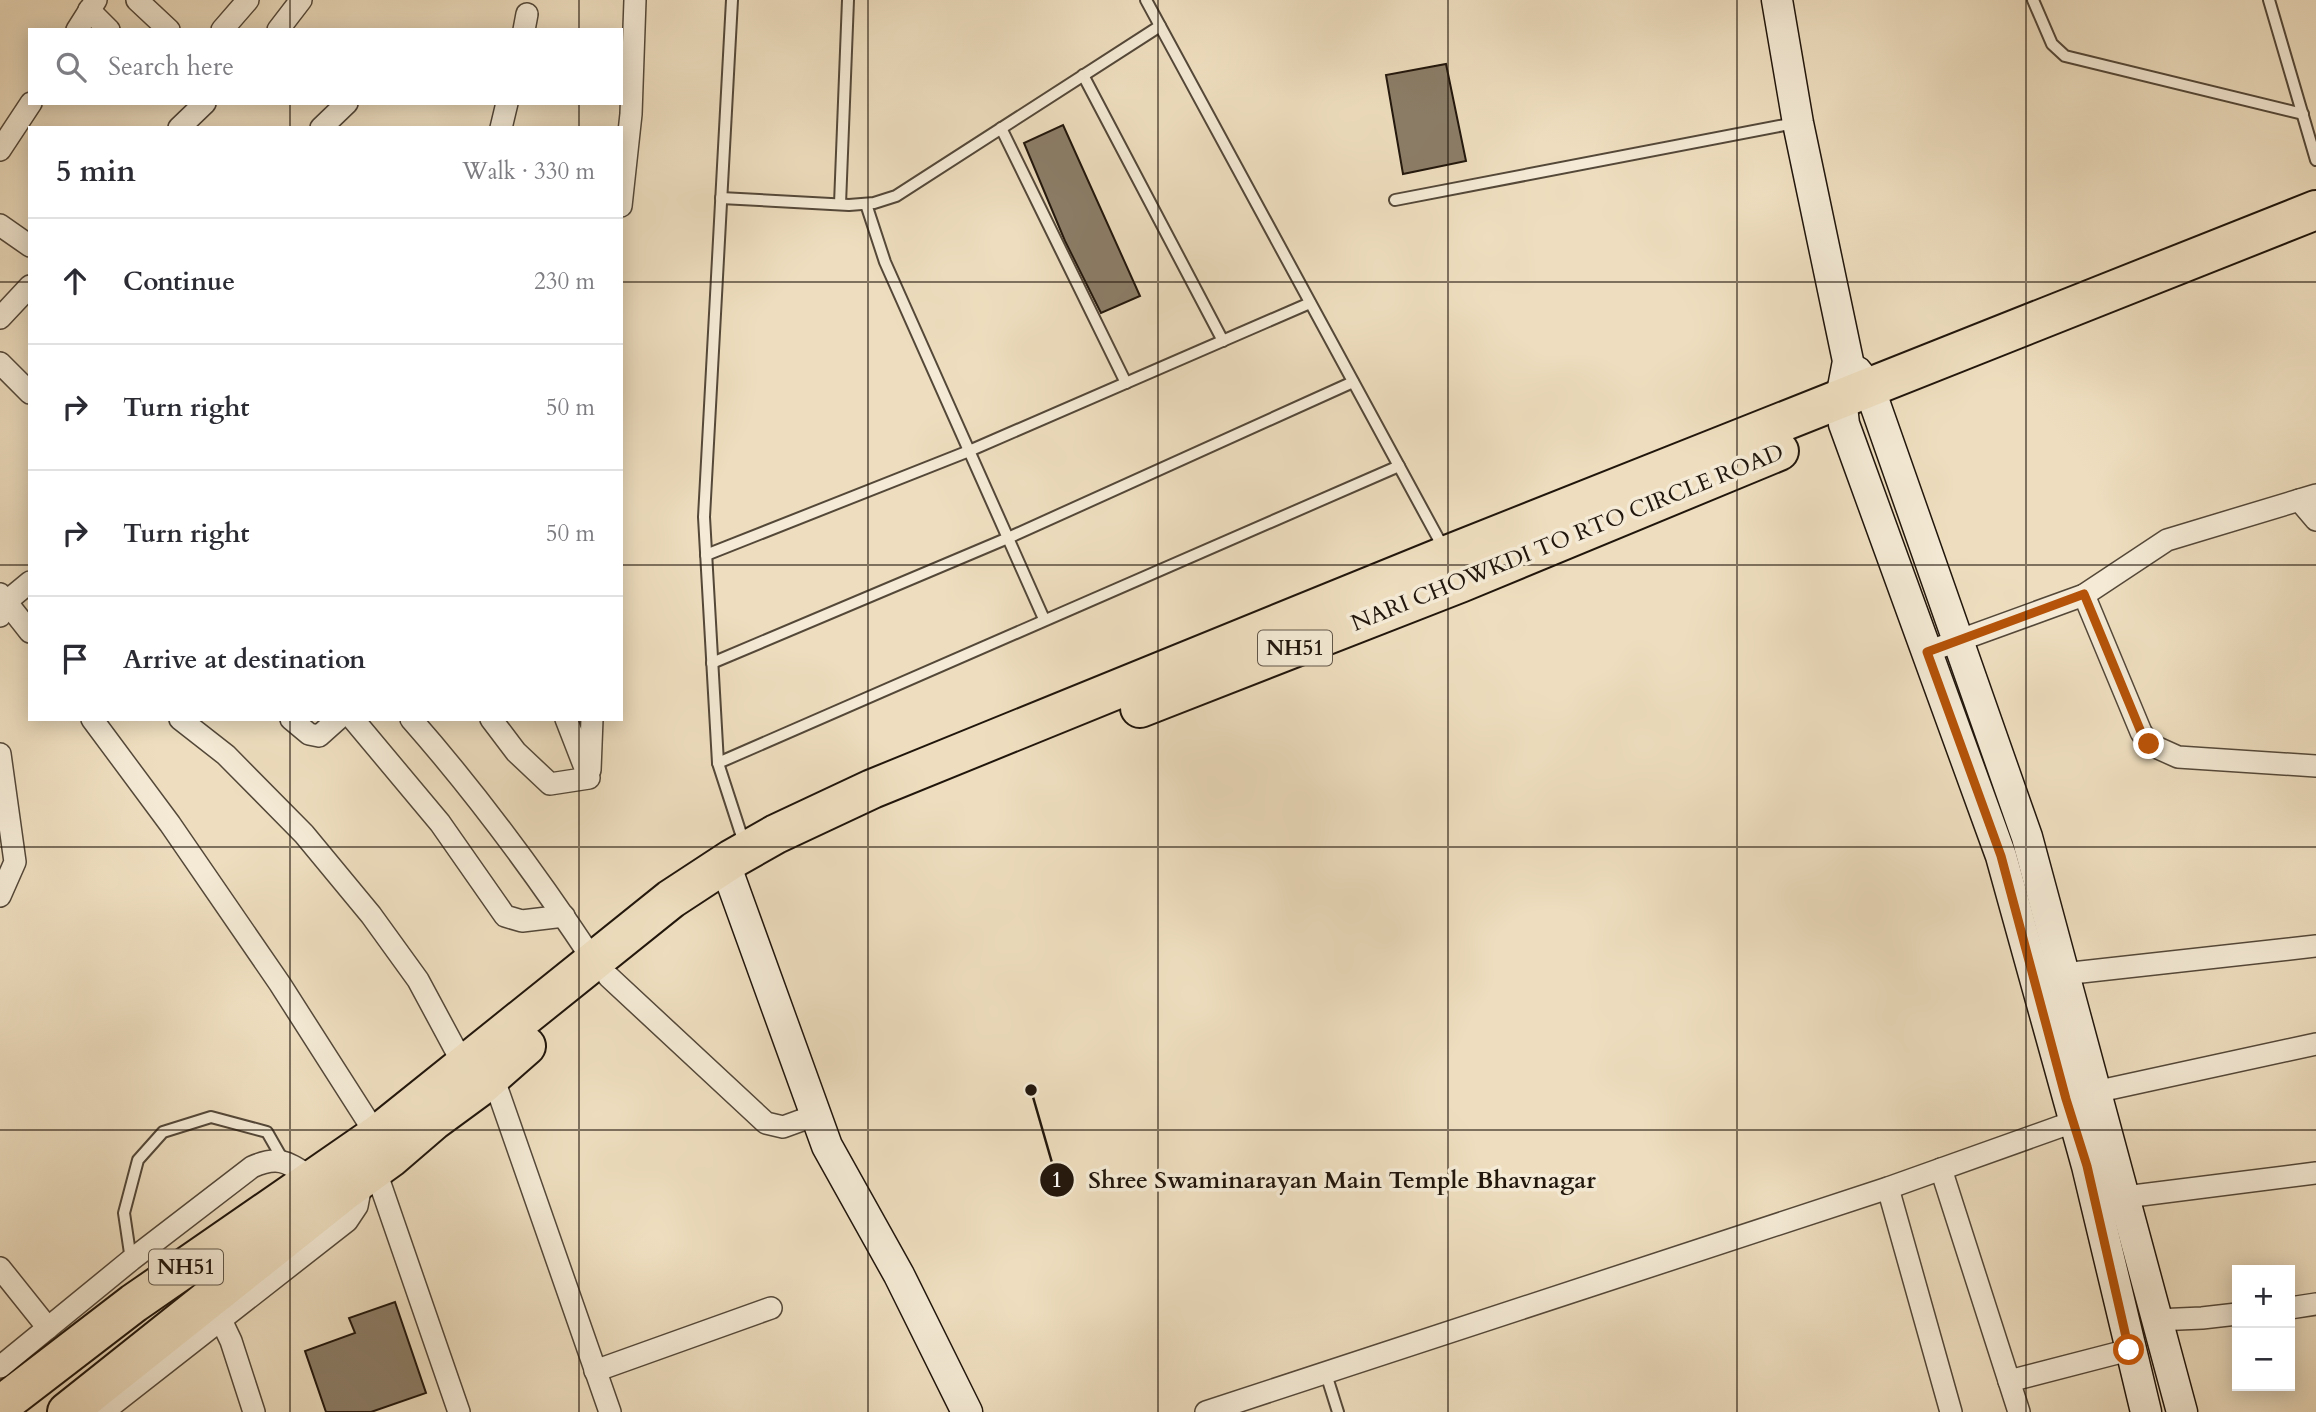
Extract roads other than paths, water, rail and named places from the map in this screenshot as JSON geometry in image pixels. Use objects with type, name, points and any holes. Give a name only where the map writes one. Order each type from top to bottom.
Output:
[{"type":"highway","name":"NH51","points":[[1856,396],[2316,210]]},
{"type":"highway","name":"NARI CHOWKDI TO RTO CIRCLE ROAD","points":[[350,1167],[433,1121],[478,1076],[601,969],[739,865],[860,818],[1856,396],[2316,233]]},
{"type":"highway","name":"NH51","points":[[0,1406],[134,1303],[350,1167]]},
{"type":"highway","name":"NH51","points":[[67,1412],[350,1167]]},
{"type":"street","points":[[137,0],[167,28]]},
{"type":"street","points":[[224,28],[248,0]]},
{"type":"street","points":[[280,28],[302,0]]},
{"type":"street","points":[[623,172],[631,114],[635,0]]},
{"type":"street","points":[[1777,0],[1798,122],[1856,396],[1927,652],[2090,1109],[2126,1198],[2182,1412]]},
{"type":"street","points":[[78,28],[93,5],[108,28]]},
{"type":"street","points":[[0,150],[30,105]]},
{"type":"street","points":[[325,126],[345,105]]},
{"type":"street","points":[[501,126],[507,105]]},
{"type":"street","points":[[0,225],[28,245]]},
{"type":"street","points":[[0,318],[28,288]]},
{"type":"street","points":[[0,363],[28,391]]},
{"type":"street","points":[[1856,396],[1957,640],[2027,837],[2063,974],[2090,1109],[2087,1166],[2146,1412]]},
{"type":"street","points":[[1927,652],[2084,594],[2167,540],[2307,498],[2316,520]]},
{"type":"street","points":[[28,584],[2,603],[28,630]]},
{"type":"street","points":[[2084,594],[2141,732],[2149,744],[2178,757],[2316,766]]},
{"type":"street","points":[[93,721],[170,824],[280,984],[350,1167],[459,1412]]},
{"type":"street","points":[[183,721],[226,755],[294,824],[371,915],[418,980],[478,1076],[610,1412]]},
{"type":"street","points":[[293,721],[309,734],[319,736],[336,721]]},
{"type":"street","points":[[354,721],[433,814],[505,916],[522,921],[564,916]]},
{"type":"street","points":[[413,721],[443,755],[601,969],[766,1124],[783,1127],[816,1115]]},
{"type":"street","points":[[493,721],[516,752],[550,784],[589,778]]},
{"type":"street","points":[[567,721],[589,778]]},
{"type":"street","points":[[589,778],[592,721]]},
{"type":"street","points":[[0,754],[15,862],[0,896]]},
{"type":"street","points":[[739,865],[827,1146],[899,1275],[967,1412]]},
{"type":"street","points":[[2063,974],[2316,946]]},
{"type":"street","points":[[1206,1412],[1888,1188],[2090,1109],[2316,1044]]},
{"type":"street","points":[[4,1356],[48,1328],[252,1167],[268,1160],[350,1167]]},
{"type":"street","points":[[104,1412],[348,1221],[357,1206],[350,1167]]},
{"type":"street","points":[[1941,1169],[2019,1412]]},
{"type":"street","points":[[2126,1198],[2316,1174]]},
{"type":"street","points":[[1888,1188],[1951,1412]]},
{"type":"street","points":[[0,1268],[48,1328]]},
{"type":"street","points":[[2295,1307],[2316,1304]]},
{"type":"street","points":[[595,1371],[771,1308]]},
{"type":"street","points":[[2156,1320],[2232,1315]]},
{"type":"street","points":[[221,1320],[231,1341],[254,1412]]},
{"type":"street","points":[[2009,1381],[2129,1350]]},
{"type":"lane","points":[[732,0],[705,496],[718,763],[739,865]]},
{"type":"lane","points":[[840,204],[848,0]]},
{"type":"lane","points":[[1146,0],[1453,569]]},
{"type":"lane","points":[[2033,0],[2052,44],[2066,56],[2302,114]]},
{"type":"lane","points":[[2269,0],[2316,160]]},
{"type":"lane","points":[[721,198],[866,204],[896,196],[1160,26]]},
{"type":"lane","points":[[1083,75],[1223,341]]},
{"type":"lane","points":[[1395,200],[1798,122]]},
{"type":"lane","points":[[1001,128],[1126,383]]},
{"type":"lane","points":[[866,204],[884,262],[1044,619]]},
{"type":"lane","points":[[706,555],[969,451],[1310,303]]},
{"type":"lane","points":[[712,663],[1008,538],[1353,382]]},
{"type":"lane","points":[[718,763],[1399,466]]},
{"type":"lane","points":[[131,1260],[124,1213],[138,1160],[163,1132],[211,1117],[267,1132],[350,1167]]},
{"type":"lane","points":[[1326,1374],[1338,1412]]},
{"type":"place","name":"Shree Swaminarayan Main Temple Bhavnagar","points":[[1031,1090]]}]
